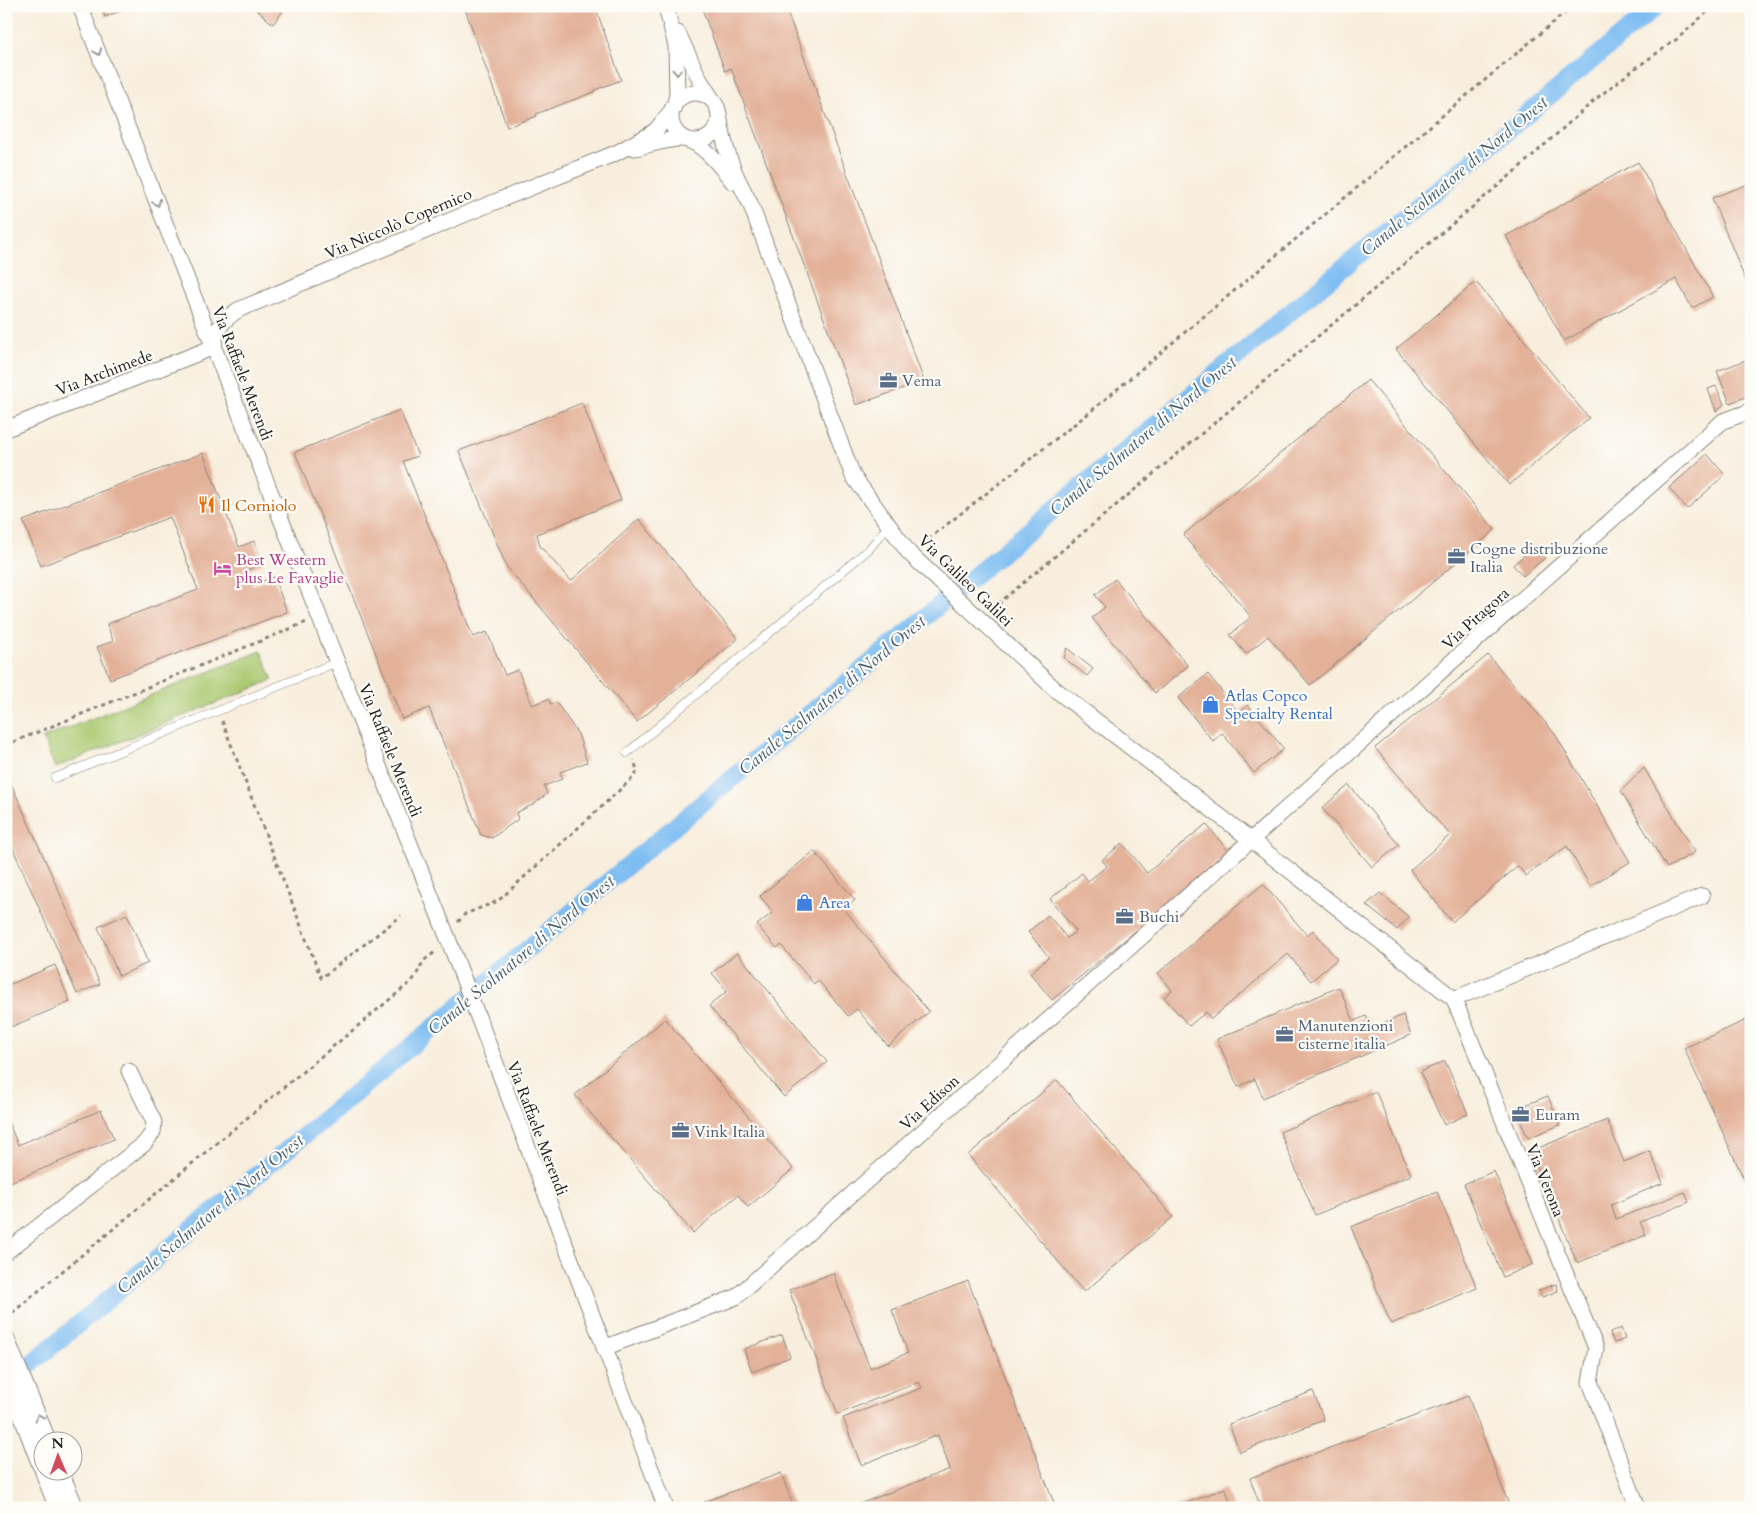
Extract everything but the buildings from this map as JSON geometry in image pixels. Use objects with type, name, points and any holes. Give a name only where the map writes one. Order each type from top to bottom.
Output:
[{"type":"street","name":"Via Raffaele Merendi","points":[[80,6],[449,943],[666,1508]]},
{"type":"street","name":"Via Galileo Galilei","points":[[666,7],[693,65],[717,108],[726,150],[735,175],[750,203],[853,476],[914,557],[1056,690],[1252,840]]},
{"type":"street","name":"Via Galileo Galilei","points":[[666,7],[674,38],[677,70],[677,96],[673,109]]},
{"type":"street","points":[[690,93],[705,95],[717,108],[717,126],[711,135],[702,140],[688,140],[681,136],[674,128],[671,118],[673,109],[679,99],[690,93]]},
{"type":"street","name":"Via Niccolò Copernico","points":[[214,347],[217,329],[238,310],[616,153],[656,130],[673,109]]},
{"type":"street","name":"Via Niccolò Copernico","points":[[616,153],[678,139],[688,140]]},
{"type":"street","name":"Via Galileo Galilei","points":[[688,140],[694,142],[705,151],[750,203]]},
{"type":"street","name":"Via Archimede","points":[[6,429],[214,347]]},
{"type":"street","name":"Via Pitagora","points":[[1252,840],[1723,421],[1751,411]]},
{"type":"street","name":"Via Verona","points":[[1252,840],[1454,999],[1596,1348],[1590,1382],[1633,1506]]},
{"type":"street","name":"Via Edison","points":[[604,1348],[736,1297],[1252,840]]},
{"type":"street","points":[[1454,999],[1702,896]]},
{"type":"street","points":[[6,1252],[144,1144],[154,1132],[154,1122],[129,1070]]},
{"type":"street","points":[[7,1339],[33,1432]]},
{"type":"street","points":[[6,1370],[43,1432]]},
{"type":"street","points":[[49,1482],[59,1508]]},
{"type":"street","points":[[65,1482],[76,1508]]},
{"type":"lane","points":[[627,753],[869,549],[889,525]]},
{"type":"lane","points":[[55,778],[337,662]]},
{"type":"path","points":[[914,557],[957,518],[1090,412],[1573,6]]},
{"type":"path","points":[[976,615],[1012,591],[1504,180],[1598,98],[1677,39],[1712,6]]},
{"type":"path","points":[[6,745],[320,617]]},
{"type":"path","points":[[219,711],[321,978],[401,916]]},
{"type":"path","points":[[6,1318],[412,981],[420,971],[424,960],[449,943],[465,914],[498,902],[636,776],[635,761],[627,753]]},
{"type":"green space","points":[[261,651],[273,680],[55,768],[43,738]]},
{"type":"waterway","name":"Canale Scolmatore di Nord Ovest","points":[[9,1382],[1657,6]]},
{"type":"place","name":"Vema","points":[[888,380]]},
{"type":"place","name":"Il Corniolo","points":[[207,505]]},
{"type":"place","name":"Cogne distribuzione Italia","points":[[1456,557]]},
{"type":"place","name":"Best Western plus Le Favaglie","points":[[222,568]]},
{"type":"place","name":"Atlas Copco Specialty Rental","points":[[1211,704]]},
{"type":"place","name":"Area","points":[[805,902]]},
{"type":"place","name":"Buchi","points":[[1125,916]]},
{"type":"place","name":"Manutenzioni cisterne italia","points":[[1284,1034]]},
{"type":"place","name":"Euram","points":[[1521,1114]]},
{"type":"place","name":"Vink Italia","points":[[680,1131]]}]
